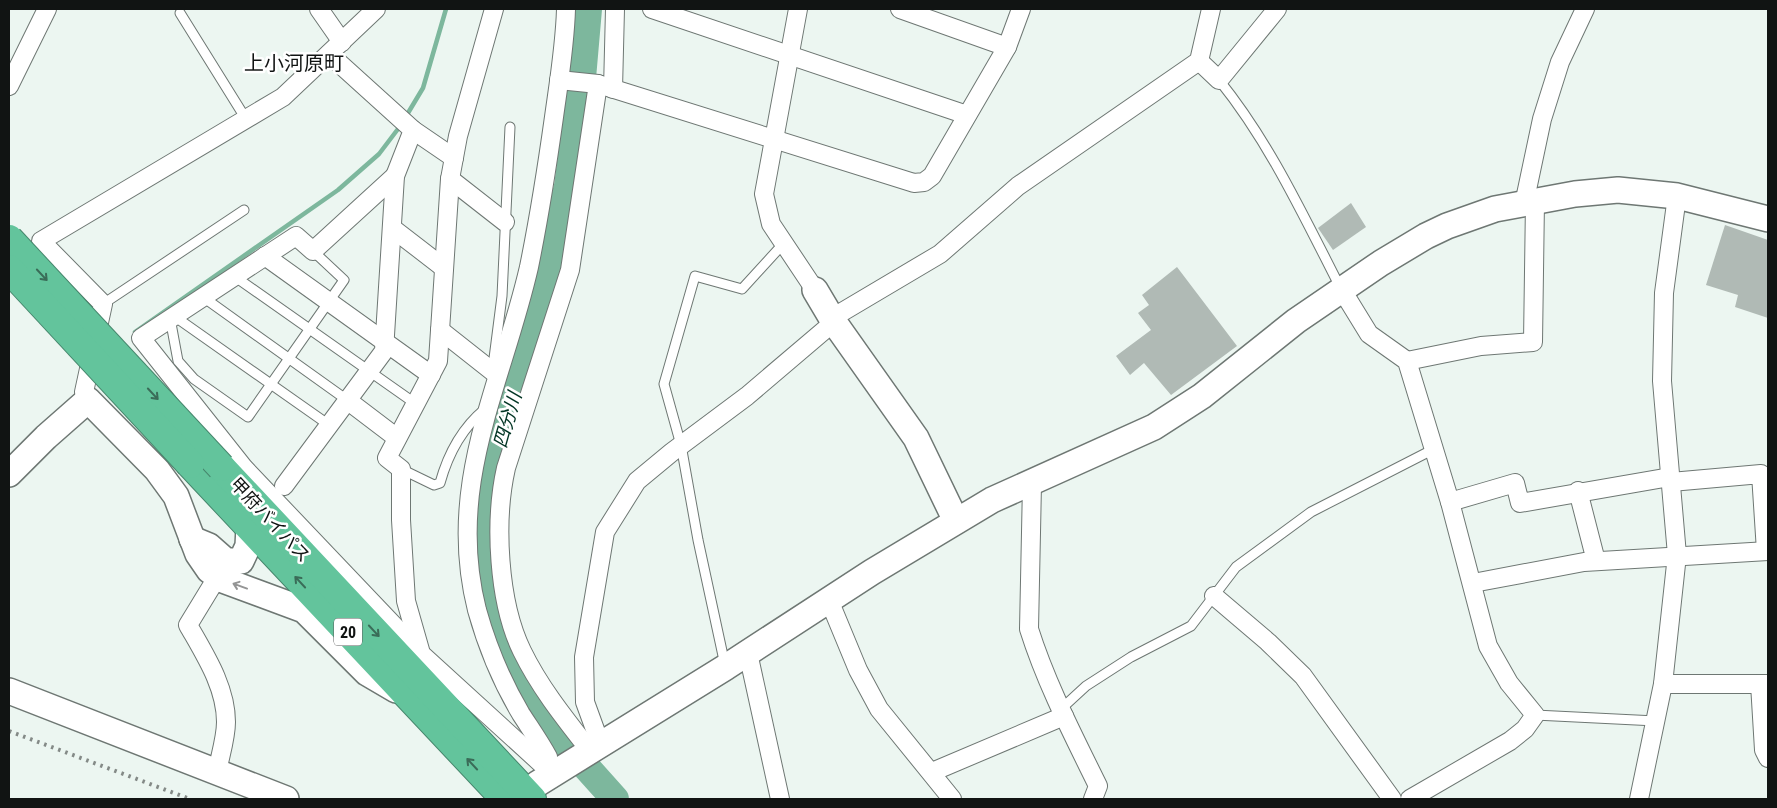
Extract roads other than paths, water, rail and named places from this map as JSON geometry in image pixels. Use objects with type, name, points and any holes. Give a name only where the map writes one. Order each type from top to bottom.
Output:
[{"type":"highway","name":"甲府バイパス","points":[[9,239],[221,467],[545,779]]},
{"type":"highway","name":"甲府バイパス","points":[[9,269],[505,799]]},
{"type":"street","points":[[9,86],[47,9]]},
{"type":"street","points":[[319,9],[336,48],[412,129],[454,158]]},
{"type":"street","points":[[376,9],[282,97],[41,241],[103,304],[84,392],[88,400],[158,470],[176,496],[198,554],[209,570],[223,580],[304,610],[367,673],[409,697]]},
{"type":"street","points":[[420,653],[406,601],[401,469],[387,458],[438,361],[450,179],[494,9]]},
{"type":"street","points":[[545,779],[548,757],[520,713],[494,660],[477,609],[468,554],[468,503],[478,442],[495,374],[528,268],[562,81],[566,9]]},
{"type":"street","points":[[596,749],[554,705],[521,650],[506,600],[499,540],[500,495],[506,468],[570,270],[615,9]]},
{"type":"street","points":[[652,9],[967,115]]},
{"type":"street","points":[[798,9],[788,55],[764,194],[771,224],[833,320],[916,438],[956,521]]},
{"type":"street","points":[[900,9],[1007,47]]},
{"type":"street","points":[[562,81],[601,86],[914,183],[924,182],[932,176],[1007,47],[1021,9]]},
{"type":"street","points":[[596,749],[586,702],[584,657],[605,532],[637,481],[681,445],[747,396],[833,320],[940,254],[1018,186],[1199,62],[1211,9]]},
{"type":"street","points":[[1199,62],[1219,80],[1277,9]]},
{"type":"street","points":[[1407,361],[1481,346],[1533,342],[1529,202],[1548,100],[1560,62],[1585,9]]},
{"type":"street","points":[[284,486],[384,351],[395,176],[412,129]]},
{"type":"street","points":[[395,176],[313,251],[296,236],[141,338],[244,468],[420,653],[545,779]]},
{"type":"street","points":[[450,179],[505,222]]},
{"type":"street","points":[[545,779],[596,749],[829,600],[992,500],[1032,484],[1154,427],[1202,396],[1296,321],[1426,236],[1495,209],[1575,194],[1618,190],[1677,196],[1768,220]]},
{"type":"street","points":[[1639,799],[1663,684],[1677,555],[1662,371],[1664,293],[1677,196]]},
{"type":"street","points":[[392,228],[444,268]]},
{"type":"street","points":[[265,256],[431,375]]},
{"type":"street","points":[[1342,290],[1368,334],[1407,361],[1450,502],[1473,583],[1475,603],[1488,646],[1509,683],[1535,715],[1525,728],[1510,741],[1410,799]]},
{"type":"street","points":[[440,330],[495,374]]},
{"type":"street","points":[[9,474],[88,400]]},
{"type":"street","points":[[347,400],[398,438]]},
{"type":"street","points":[[1450,502],[1515,483],[1520,503],[1578,492],[1670,480],[1761,474],[1767,551],[1596,561],[1473,583]]},
{"type":"street","points":[[1032,484],[1030,629],[1036,649],[1062,712],[1098,786],[1093,799]]},
{"type":"street","points":[[1578,492],[1596,561]]},
{"type":"street","points":[[192,538],[209,546],[226,562],[241,561],[248,546],[249,527]]},
{"type":"street","points":[[213,584],[188,625],[212,666],[224,703],[226,724],[217,772]]},
{"type":"street","points":[[1214,596],[1268,642],[1303,676],[1392,799]]},
{"type":"street","points":[[829,600],[858,670],[879,709],[952,799]]},
{"type":"street","points":[[748,653],[780,799]]},
{"type":"street","points":[[1663,684],[1764,684],[1764,750],[1768,758]]},
{"type":"street","points":[[9,691],[286,799]]},
{"type":"street","points":[[932,772],[1062,712]]},
{"type":"lane","points":[[180,13],[246,119]]},
{"type":"lane","points":[[1219,80],[1240,106],[1270,153],[1342,290]]},
{"type":"lane","points":[[495,374],[502,296],[510,127]]},
{"type":"lane","points":[[103,304],[244,210]]},
{"type":"lane","points":[[726,667],[698,540],[681,445],[664,384],[695,276],[742,289],[784,242]]},
{"type":"lane","points":[[172,317],[178,361],[194,379],[248,417],[328,300],[344,280],[313,251]]},
{"type":"lane","points":[[234,276],[416,404]]},
{"type":"lane","points":[[203,297],[347,400]]},
{"type":"lane","points":[[172,317],[329,425]]},
{"type":"lane","points":[[401,469],[434,485],[440,483],[446,462],[468,423],[487,408]]},
{"type":"lane","points":[[1062,712],[1086,686],[1131,656],[1191,626],[1236,567],[1311,512],[1434,449]]},
{"type":"lane","points":[[1535,715],[1656,720]]},
{"type":"waterway","points":[[405,118],[423,88],[446,9]]},
{"type":"waterway","name":"四分川","points":[[588,9],[582,78],[568,186],[530,342],[506,416],[489,483],[484,542],[493,597],[505,645],[534,699],[571,750],[615,799]]},
{"type":"waterway","points":[[135,332],[338,190],[379,154],[401,125]]},
{"type":"railway","points":[[9,731],[190,799]]},
{"type":"district","name":"上小河原町","points":[[294,63]]}]
